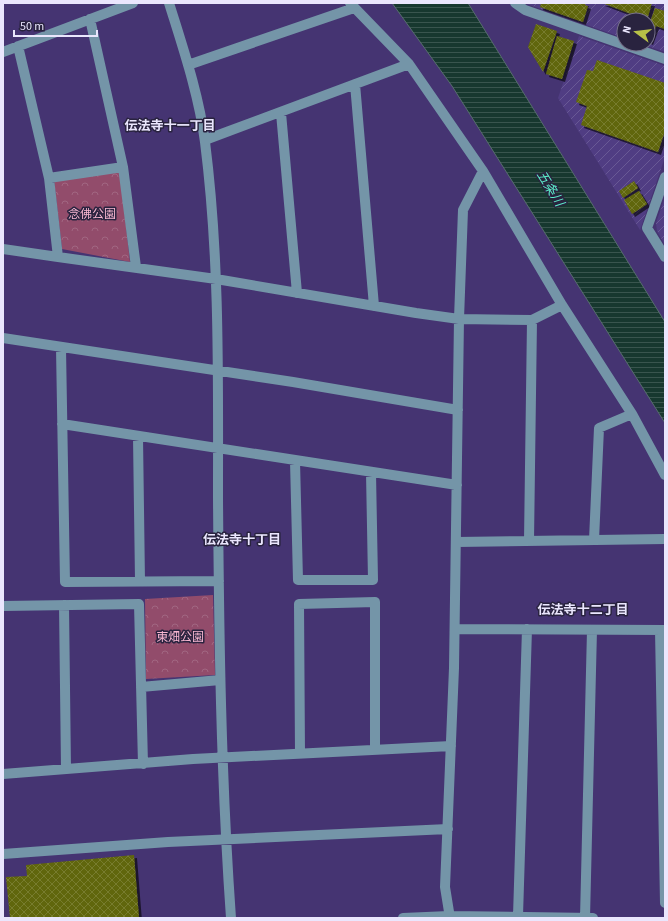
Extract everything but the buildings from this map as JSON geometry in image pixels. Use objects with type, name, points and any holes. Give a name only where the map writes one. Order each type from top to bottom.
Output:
[{"type":"street","points":[[3,52],[133,3]]},
{"type":"street","points":[[169,3],[188,65],[205,140],[216,279],[219,372],[218,450],[221,757],[225,839],[232,918]]},
{"type":"street","points":[[515,3],[525,10],[665,59]]},
{"type":"street","points":[[188,65],[352,6],[381,33],[409,64],[483,171],[562,305],[632,414],[665,475]]},
{"type":"street","points":[[90,19],[123,166],[136,267]]},
{"type":"street","points":[[18,46],[49,178],[58,257]]},
{"type":"street","points":[[205,140],[281,113],[409,64]]},
{"type":"street","points":[[355,84],[374,306]]},
{"type":"street","points":[[281,113],[297,293]]},
{"type":"street","points":[[49,178],[123,166]]},
{"type":"street","points":[[449,917],[445,887],[455,629],[459,319],[463,210],[483,171]]},
{"type":"street","points":[[665,177],[648,228],[665,257]]},
{"type":"street","points":[[3,249],[216,279],[459,319],[532,320],[562,305]]},
{"type":"street","points":[[529,541],[532,320]]},
{"type":"street","points":[[3,338],[219,372],[293,382],[458,410]]},
{"type":"street","points":[[61,348],[65,582],[219,581]]},
{"type":"street","points":[[594,540],[599,428],[632,414]]},
{"type":"street","points":[[62,424],[218,450],[458,485]]},
{"type":"street","points":[[138,437],[140,581]]},
{"type":"street","points":[[295,461],[298,580],[373,580],[371,473]]},
{"type":"street","points":[[457,542],[665,539]]},
{"type":"street","points":[[300,754],[299,604],[375,602],[375,750]]},
{"type":"street","points":[[3,606],[139,604],[143,764]]},
{"type":"street","points":[[64,605],[66,769]]},
{"type":"street","points":[[455,629],[662,630],[665,903]]},
{"type":"street","points":[[518,916],[527,629]]},
{"type":"street","points":[[585,918],[592,630]]},
{"type":"street","points":[[141,687],[220,680]]},
{"type":"street","points":[[3,774],[221,757],[451,746]]},
{"type":"street","points":[[3,854],[225,839],[448,829]]},
{"type":"street","points":[[403,918],[518,916],[593,918]]},
{"type":"shaded area","points":[[524,3],[665,3],[665,52],[656,49],[656,12],[616,12],[616,35]]},
{"type":"shaded area","points":[[579,36],[616,49],[616,52],[625,52],[665,66],[665,157],[640,230],[558,98]]},
{"type":"shaded area","points":[[665,197],[665,245],[657,231],[656,223]]},
{"type":"green space","name":"念佛公園","points":[[120,171],[130,262],[62,249],[54,180]]},
{"type":"green space","name":"東畑公園","points":[[213,595],[215,675],[146,679],[145,599]]},
{"type":"water","name":"五条川","points":[[392,3],[468,3],[665,322],[665,423],[452,86]]},
{"type":"district","name":"伝法寺十一丁目","points":[[170,125]]},
{"type":"district","name":"伝法寺十丁目","points":[[242,539]]},
{"type":"district","name":"伝法寺十二丁目","points":[[583,609]]}]
